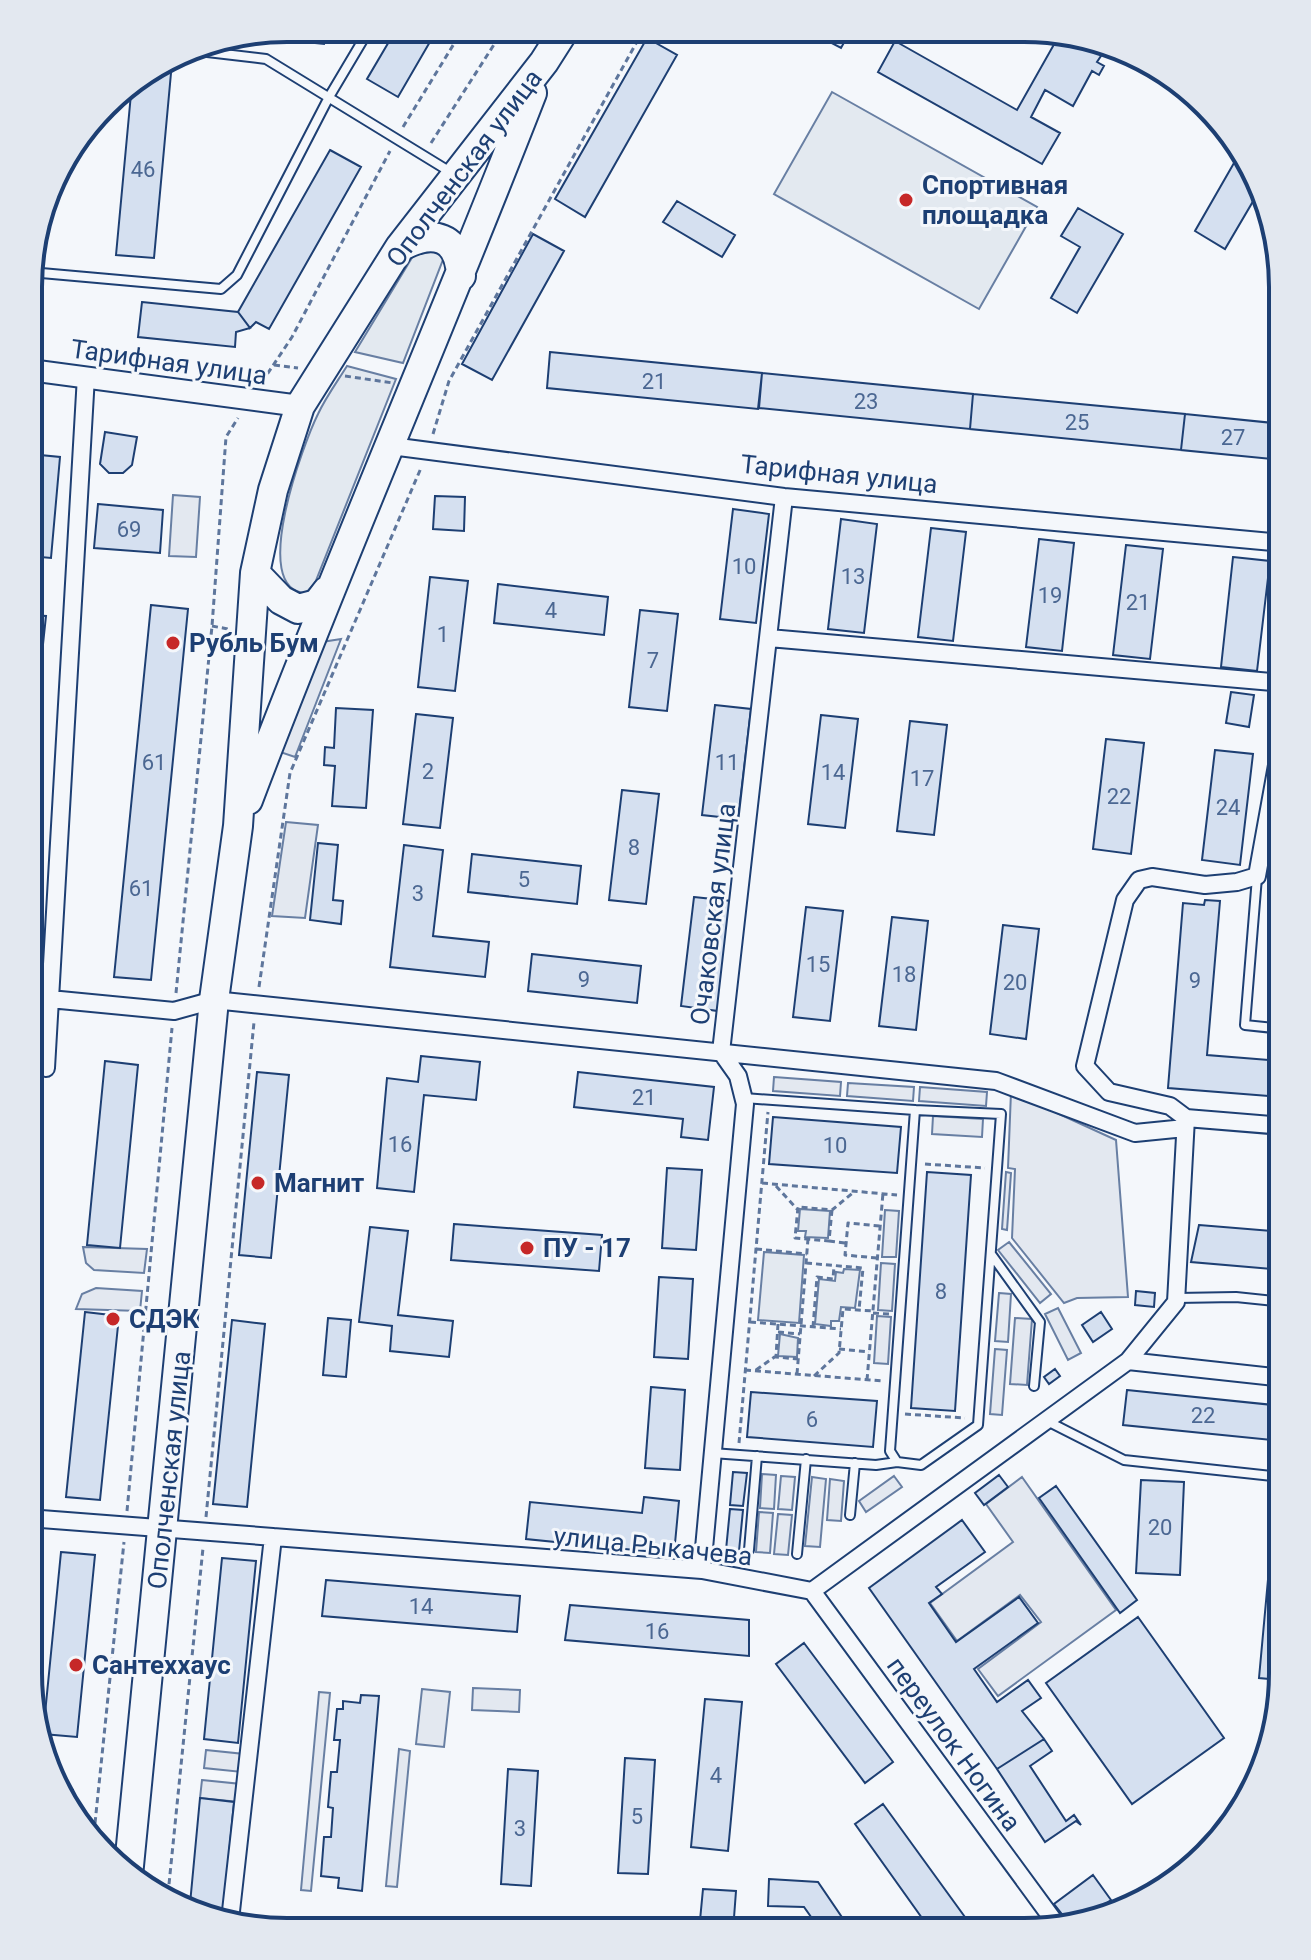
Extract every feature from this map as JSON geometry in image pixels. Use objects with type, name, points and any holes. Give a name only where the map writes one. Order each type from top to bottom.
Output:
[{"type":"highway","points":[[544,62],[557,42]]},
{"type":"highway","name":"Ополченская улица","points":[[130,1860],[214,1000],[238,826],[255,573],[273,490],[300,406],[400,247],[544,62]]},
{"type":"highway","name":"Ополченская улица","points":[[238,826],[327,591],[461,276],[544,62]]},
{"type":"highway","points":[[400,247],[418,237],[438,238],[454,248],[460,258],[461,276]]},
{"type":"highway","points":[[255,573],[281,600],[298,609],[317,604],[327,591]]},
{"type":"street","name":"Тарифная улица","points":[[42,371],[300,406]]},
{"type":"street","points":[[46,1068],[86,376]]},
{"type":"street","name":"Тарифная улица","points":[[391,446],[784,497],[1269,542]]},
{"type":"street","name":"Очаковская улица","points":[[702,1570],[744,1098],[738,1076],[721,1052],[784,497]]},
{"type":"street","points":[[769,638],[1269,682]]},
{"type":"street","points":[[1268,1125],[1186,1118],[1170,1106],[1109,1092],[1085,1066],[1125,900],[1139,880],[1152,877],[1205,885],[1237,882],[1257,876],[1269,829]]},
{"type":"street","points":[[42,998],[174,1011],[214,1000],[996,1081],[1135,1133],[1185,1128],[1186,1118]]},
{"type":"street","points":[[812,1591],[1128,1361],[1176,1298],[1186,1118]]},
{"type":"street","points":[[1128,1361],[1268,1376]]},
{"type":"street","name":"улица Рыкачева","points":[[42,1519],[702,1570],[812,1591]]},
{"type":"street","points":[[231,1911],[273,1537]]},
{"type":"street","name":"переулок Ногина","points":[[812,1591],[1051,1916]]},
{"type":"lane","points":[[43,273],[221,289],[237,275],[329,97],[362,42]]},
{"type":"lane","points":[[217,52],[266,59],[456,175]]},
{"type":"lane","points":[[1257,876],[1245,1025],[1268,1027]]},
{"type":"lane","points":[[712,1453],[921,1465],[978,1425],[1001,1114],[744,1098]]},
{"type":"lane","points":[[897,1462],[890,1451],[915,1110]]},
{"type":"lane","points":[[991,1254],[1040,1322],[1034,1386]]},
{"type":"lane","points":[[1176,1298],[1236,1297],[1268,1300]]},
{"type":"lane","points":[[1046,1421],[1124,1460],[1268,1476]]},
{"type":"lane","points":[[749,1550],[757,1456]]},
{"type":"lane","points":[[797,1554],[806,1459]]},
{"type":"lane","points":[[850,1515],[855,1463]]},
{"type":"path","points":[[95,1824],[212,626],[226,437],[292,337],[396,138],[455,42]]},
{"type":"path","points":[[423,155],[496,42]]},
{"type":"path","points":[[169,1887],[256,1005],[290,773],[428,451],[449,381],[637,42]]},
{"type":"path","points":[[274,365],[415,387]]},
{"type":"path","points":[[212,626],[251,632]]},
{"type":"path","points":[[309,638],[351,633]]},
{"type":"path","points":[[738,1454],[769,1100]]},
{"type":"path","points":[[911,1163],[997,1169]]},
{"type":"path","points":[[762,1183],[909,1196]]},
{"type":"path","points":[[775,1185],[798,1210],[832,1210],[855,1191]]},
{"type":"path","points":[[867,1380],[883,1193]]},
{"type":"path","points":[[798,1210],[795,1238],[846,1243]]},
{"type":"path","points":[[829,1241],[832,1210]]},
{"type":"path","points":[[844,1266],[848,1223],[880,1226]]},
{"type":"path","points":[[797,1374],[808,1239]]},
{"type":"path","points":[[756,1249],[807,1254]]},
{"type":"path","points":[[845,1255],[877,1258]]},
{"type":"path","points":[[806,1263],[863,1268],[859,1310]]},
{"type":"path","points":[[813,1327],[817,1277],[833,1279],[834,1266]]},
{"type":"path","points":[[814,1376],[839,1349],[843,1309],[873,1311]]},
{"type":"path","points":[[750,1322],[841,1329]]},
{"type":"path","points":[[776,1356],[778,1324]]},
{"type":"path","points":[[778,1332],[800,1334]]},
{"type":"path","points":[[839,1349],[869,1352]]},
{"type":"path","points":[[755,1371],[776,1356],[798,1359]]},
{"type":"path","points":[[745,1370],[895,1382]]},
{"type":"path","points":[[893,1413],[978,1419]]},
{"type":"shaded area","name":"Спортивная площадка","points":[[832,92],[1037,207],[979,309],[774,194]]},
{"type":"shaded area","points":[[433,247],[444,257],[403,363],[355,352],[416,251]]},
{"type":"shaded area","points":[[347,366],[396,379],[315,583],[306,593],[289,586],[281,568],[285,513],[311,430]]},
{"type":"shaded area","points":[[173,495],[200,497],[196,557],[169,556]]},
{"type":"shaded area","points":[[341,639],[295,757],[277,751],[322,642]]},
{"type":"shaded area","points":[[286,822],[318,825],[305,918],[272,916]]},
{"type":"shaded area","points":[[774,1077],[841,1082],[840,1096],[773,1091]]},
{"type":"shaded area","points":[[848,1083],[914,1087],[913,1101],[847,1096]]},
{"type":"shaded area","points":[[920,1087],[987,1092],[986,1106],[919,1101]]},
{"type":"shaded area","points":[[1011,1092],[1116,1140],[1128,1297],[1077,1298],[1064,1303],[1012,1238],[1015,1169],[1008,1168]]},
{"type":"shaded area","points":[[933,1116],[983,1119],[982,1137],[932,1134]]},
{"type":"shaded area","points":[[1006,1172],[1011,1173],[1007,1230],[1002,1229]]},
{"type":"shaded area","points":[[800,1209],[830,1211],[828,1238],[805,1237],[806,1231],[798,1231]]},
{"type":"shaded area","points":[[885,1210],[899,1211],[896,1257],[882,1257]]},
{"type":"shaded area","points":[[1009,1242],[1051,1294],[1040,1303],[998,1250]]},
{"type":"shaded area","points":[[83,1247],[147,1249],[144,1273],[94,1270],[86,1263]]},
{"type":"shaded area","points":[[764,1252],[804,1255],[799,1323],[758,1320]]},
{"type":"shaded area","points":[[881,1263],[895,1264],[892,1311],[878,1310]]},
{"type":"shaded area","points":[[844,1269],[860,1270],[855,1308],[841,1307],[839,1321],[831,1321],[831,1326],[815,1324],[819,1279],[835,1281],[836,1272],[843,1273]]},
{"type":"shaded area","points":[[96,1288],[142,1291],[140,1311],[76,1309],[82,1294]]},
{"type":"shaded area","points":[[999,1293],[1011,1294],[1008,1342],[995,1341]]},
{"type":"shaded area","points":[[1058,1308],[1081,1353],[1068,1360],[1045,1314]]},
{"type":"shaded area","points":[[877,1316],[891,1317],[888,1364],[874,1363]]},
{"type":"shaded area","points":[[1015,1318],[1032,1319],[1027,1385],[1010,1384]]},
{"type":"shaded area","points":[[780,1334],[798,1338],[797,1357],[778,1356]]},
{"type":"shaded area","points":[[995,1349],[1007,1350],[1002,1415],[990,1414]]},
{"type":"shaded area","points":[[762,1474],[776,1475],[774,1509],[760,1508]]},
{"type":"shaded area","points":[[781,1476],[795,1477],[792,1510],[778,1509]]},
{"type":"shaded area","points":[[894,1476],[902,1487],[866,1512],[859,1501]]},
{"type":"shaded area","points":[[812,1477],[826,1479],[820,1547],[805,1546]]},
{"type":"shaded area","points":[[1022,1477],[1116,1610],[998,1696],[978,1669],[1041,1622],[1020,1595],[957,1641],[930,1603],[1013,1542],[986,1504]]},
{"type":"shaded area","points":[[830,1479],[844,1481],[841,1521],[827,1520]]},
{"type":"shaded area","points":[[759,1512],[773,1513],[770,1553],[756,1552]]},
{"type":"shaded area","points":[[778,1514],[792,1515],[788,1555],[774,1554]]},
{"type":"shaded area","points":[[473,1688],[520,1690],[519,1712],[472,1710]]},
{"type":"shaded area","points":[[422,1689],[450,1692],[444,1747],[416,1744]]},
{"type":"shaded area","points":[[319,1692],[330,1693],[311,1891],[301,1890]]},
{"type":"shaded area","points":[[399,1749],[410,1751],[397,1887],[386,1886]]},
{"type":"shaded area","points":[[206,1750],[244,1754],[242,1772],[204,1768]]},
{"type":"shaded area","points":[[202,1780],[241,1784],[239,1802],[200,1798]]},
{"type":"building","points":[[389,42],[430,42],[398,97],[367,79]]},
{"type":"building","points":[[645,42],[654,42],[677,55],[585,217],[555,199]]},
{"type":"building","points":[[830,42],[844,42],[841,48]]},
{"type":"building","points":[[897,42],[1017,110],[1054,44],[1102,55],[1097,62],[1104,66],[1099,75],[1092,71],[1073,106],[1045,90],[1031,117],[1060,133],[1042,164],[878,72]]},
{"type":"building","points":[[171,73],[154,258],[116,255],[130,99]]},
{"type":"building","points":[[330,150],[361,167],[269,329],[256,322],[250,328],[238,312]]},
{"type":"building","points":[[1234,162],[1253,201],[1225,249],[1195,231]]},
{"type":"building","points":[[677,201],[735,235],[722,257],[663,222]]},
{"type":"building","points":[[1078,208],[1123,234],[1077,313],[1051,298],[1080,247],[1061,236]]},
{"type":"building","points":[[533,234],[564,251],[492,380],[462,364]]},
{"type":"building","points":[[142,302],[238,312],[250,328],[236,332],[235,347],[138,337]]},
{"type":"building","points":[[550,352],[762,373],[758,409],[547,388]]},
{"type":"building","points":[[762,373],[973,394],[970,429],[759,408]]},
{"type":"building","points":[[973,394],[1185,414],[1181,450],[970,429]]},
{"type":"building","points":[[1185,414],[1269,423],[1269,459],[1181,450]]},
{"type":"building","points":[[105,432],[137,437],[132,465],[123,473],[109,473],[100,464]]},
{"type":"building","points":[[42,455],[60,457],[51,558],[42,557]]},
{"type":"building","points":[[435,496],[465,497],[464,531],[433,529]]},
{"type":"building","points":[[98,504],[163,510],[160,553],[94,548]]},
{"type":"building","points":[[733,509],[769,514],[756,623],[720,619]]},
{"type":"building","points":[[841,519],[877,524],[864,633],[828,629]]},
{"type":"building","points":[[931,528],[966,532],[953,641],[918,637]]},
{"type":"building","points":[[1039,539],[1074,543],[1062,651],[1026,647]]},
{"type":"building","points":[[1126,545],[1163,549],[1150,659],[1113,655]]},
{"type":"building","points":[[1233,557],[1269,561],[1257,671],[1221,667]]},
{"type":"building","points":[[430,577],[468,581],[455,691],[418,687]]},
{"type":"building","points":[[498,584],[608,597],[604,635],[494,623]]},
{"type":"building","points":[[151,605],[188,609],[151,980],[114,977]]},
{"type":"building","points":[[640,610],[678,614],[667,711],[629,707]]},
{"type":"building","points":[[42,616],[46,616],[42,654]]},
{"type":"building","points":[[1231,692],[1254,695],[1249,727],[1226,723]]},
{"type":"building","points":[[715,705],[751,709],[738,819],[702,815]]},
{"type":"building","points":[[336,708],[373,710],[366,808],[332,806],[335,766],[324,765],[325,747],[334,748]]},
{"type":"building","points":[[416,714],[453,718],[440,828],[403,824]]},
{"type":"building","points":[[821,715],[858,719],[845,828],[808,824]]},
{"type":"building","points":[[910,721],[947,725],[934,835],[897,831]]},
{"type":"building","points":[[1106,739],[1144,743],[1131,854],[1093,849]]},
{"type":"building","points":[[1215,750],[1253,754],[1240,865],[1202,860]]},
{"type":"building","points":[[622,790],[659,794],[646,904],[609,900]]},
{"type":"building","points":[[318,843],[338,845],[333,900],[343,901],[341,924],[310,920]]},
{"type":"building","points":[[404,845],[443,850],[433,936],[489,942],[485,977],[390,967]]},
{"type":"building","points":[[472,854],[581,866],[577,904],[468,892]]},
{"type":"building","points":[[694,897],[731,901],[718,1011],[681,1006]]},
{"type":"building","points":[[1205,900],[1220,901],[1207,1055],[1268,1060],[1268,1096],[1168,1088],[1183,903],[1204,905]]},
{"type":"building","points":[[806,907],[843,911],[830,1021],[793,1017]]},
{"type":"building","points":[[892,917],[928,921],[916,1030],[879,1026]]},
{"type":"building","points":[[1003,925],[1039,929],[1026,1039],[990,1034]]},
{"type":"building","points":[[532,954],[641,966],[637,1003],[528,991]]},
{"type":"building","points":[[421,1056],[480,1062],[476,1100],[424,1095],[414,1192],[377,1188],[387,1078],[418,1082]]},
{"type":"building","points":[[105,1061],[138,1065],[120,1248],[87,1245]]},
{"type":"building","points":[[257,1072],[289,1075],[271,1258],[239,1255]]},
{"type":"building","points":[[578,1072],[714,1087],[708,1140],[681,1137],[683,1119],[574,1107]]},
{"type":"building","points":[[773,1117],[901,1127],[897,1173],[769,1164]]},
{"type":"building","points":[[667,1168],[702,1170],[696,1250],[662,1248]]},
{"type":"building","points":[[927,1172],[971,1175],[955,1411],[911,1408]]},
{"type":"building","name":"ПУ - 17","points":[[454,1224],[602,1235],[599,1271],[451,1260]]},
{"type":"building","points":[[1199,1225],[1268,1231],[1268,1269],[1191,1262]]},
{"type":"building","points":[[370,1227],[408,1231],[398,1315],[453,1321],[449,1357],[390,1351],[392,1326],[359,1322]]},
{"type":"building","points":[[659,1277],[693,1279],[688,1359],[654,1357]]},
{"type":"building","points":[[1136,1291],[1155,1293],[1154,1307],[1135,1305]]},
{"type":"building","points":[[85,1312],[119,1316],[100,1500],[66,1497]]},
{"type":"building","points":[[1101,1312],[1112,1329],[1093,1342],[1082,1325]]},
{"type":"building","points":[[328,1318],[351,1320],[346,1377],[323,1375]]},
{"type":"building","points":[[232,1320],[265,1324],[247,1507],[213,1504]]},
{"type":"building","points":[[1055,1369],[1060,1376],[1049,1384],[1044,1377]]},
{"type":"building","points":[[651,1387],[685,1390],[680,1470],[645,1468]]},
{"type":"building","points":[[1127,1390],[1268,1404],[1268,1440],[1123,1425]]},
{"type":"building","points":[[751,1392],[877,1401],[873,1447],[747,1437]]},
{"type":"building","points":[[733,1472],[747,1473],[743,1506],[730,1505]]},
{"type":"building","points":[[999,1475],[1008,1487],[984,1505],[975,1493]]},
{"type":"building","points":[[1141,1480],[1184,1482],[1180,1575],[1136,1573]]},
{"type":"building","points":[[1056,1486],[1137,1600],[1120,1613],[1039,1498]]},
{"type":"building","points":[[644,1497],[679,1501],[674,1554],[526,1539],[530,1502],[642,1513]]},
{"type":"building","points":[[730,1509],[743,1510],[739,1551],[726,1550]]},
{"type":"building","points":[[962,1520],[985,1552],[936,1587],[942,1594],[929,1603],[956,1642],[1019,1597],[1038,1623],[974,1669],[997,1702],[1028,1680],[1041,1698],[1022,1711],[1044,1739],[997,1769],[869,1588]]},
{"type":"building","points":[[61,1552],[95,1555],[77,1737],[51,1735],[46,1709]]},
{"type":"building","points":[[222,1558],[256,1561],[238,1743],[204,1739]]},
{"type":"building","points":[[1268,1579],[1268,1679],[1259,1678]]},
{"type":"building","points":[[326,1580],[520,1596],[517,1632],[322,1616]]},
{"type":"building","points":[[570,1605],[749,1620],[749,1656],[565,1640]]},
{"type":"building","points":[[1138,1617],[1224,1738],[1132,1804],[1046,1683]]},
{"type":"building","points":[[804,1643],[893,1762],[865,1783],[776,1664]]},
{"type":"building","points":[[361,1695],[379,1696],[362,1891],[338,1888],[339,1878],[321,1876],[324,1837],[331,1837],[333,1808],[328,1807],[331,1772],[337,1772],[340,1740],[334,1740],[337,1709],[343,1709],[343,1701],[360,1703]]},
{"type":"building","points":[[705,1699],[742,1702],[728,1851],[691,1847]]},
{"type":"building","points":[[1044,1739],[1052,1751],[1030,1766],[1066,1821],[1074,1815],[1081,1825],[1076,1821],[1045,1842],[997,1769]]},
{"type":"building","points":[[625,1758],[655,1760],[648,1874],[618,1873]]},
{"type":"building","points":[[508,1769],[538,1771],[531,1886],[501,1884]]},
{"type":"building","points":[[200,1798],[234,1802],[224,1910],[191,1898]]},
{"type":"building","points":[[883,1804],[966,1918],[922,1918],[855,1824]]},
{"type":"building","points":[[1093,1875],[1111,1900],[1087,1910],[1062,1915],[1054,1904]]},
{"type":"building","points":[[769,1879],[818,1882],[842,1918],[812,1918],[804,1907],[768,1906]]},
{"type":"building","points":[[703,1889],[736,1891],[734,1918],[700,1918]]},
{"type":"place","name":"Спортивная площадка","points":[[906,200]]},
{"type":"place","name":"Рубль Бум","points":[[173,643]]},
{"type":"place","name":"Магнит","points":[[258,1183]]},
{"type":"place","name":"ПУ - 17","points":[[527,1248]]},
{"type":"place","name":"СДЭК","points":[[113,1319]]},
{"type":"place","name":"Сантеххаус","points":[[76,1665]]}]
